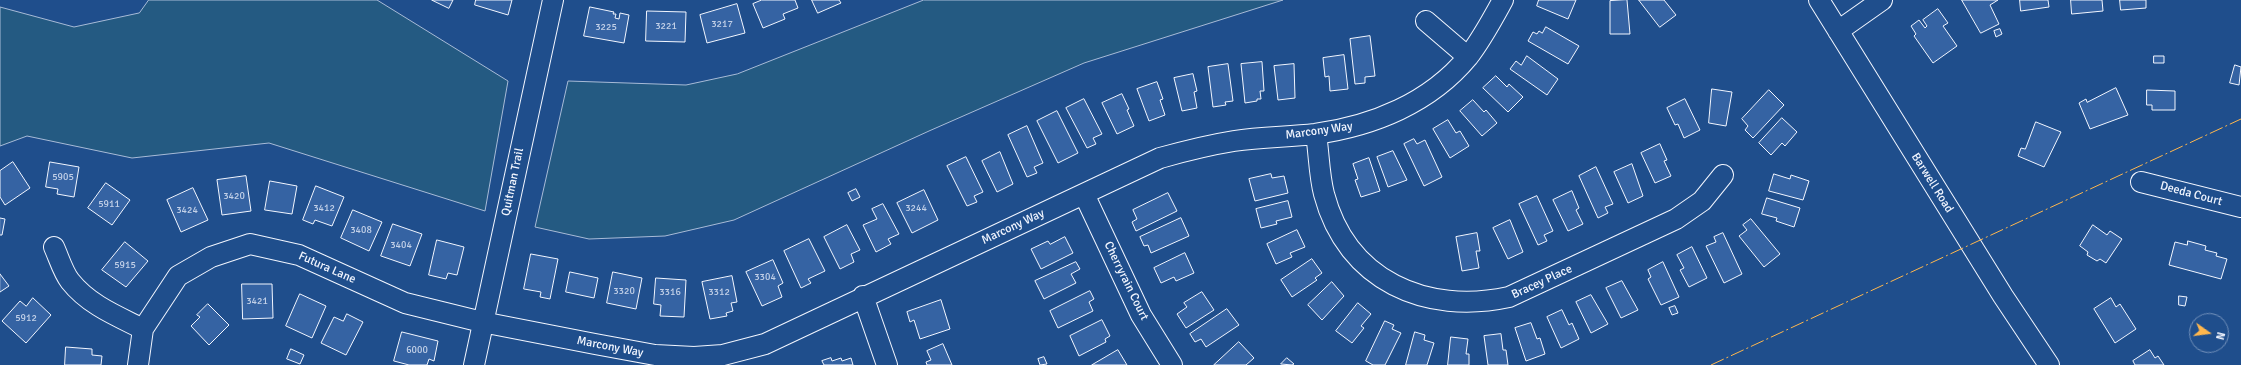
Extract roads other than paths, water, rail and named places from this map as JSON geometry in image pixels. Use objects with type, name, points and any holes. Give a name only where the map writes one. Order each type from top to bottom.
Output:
[{"type":"street","name":"Quitman Trail","points":[[474,365],[482,322],[553,0]]},
{"type":"street","name":"Marcony Way","points":[[482,322],[654,355],[694,357],[723,355],[764,344],[863,296],[1160,158],[1194,149],[1235,141],[1316,134],[1365,124],[1401,109],[1432,91],[1468,57],[1485,33],[1503,0]]},
{"type":"street","name":"Barwell Road","points":[[1819,0],[2003,296],[2048,365]]},
{"type":"street","points":[[1838,31],[1882,0]]},
{"type":"street","points":[[1426,21],[1468,57]]},
{"type":"street","name":"Bracey Place","points":[[1316,134],[1324,194],[1341,236],[1354,254],[1372,271],[1396,286],[1415,294],[1460,302],[1483,303],[1508,297],[1676,219],[1702,201],[1723,175]]},
{"type":"street","name":"Deeda Court","points":[[2142,182],[2241,207]]},
{"type":"street","name":"Cherryrain Court","points":[[1084,194],[1141,316],[1172,365]]},
{"type":"street","name":"Futura Lane","points":[[138,365],[143,329],[178,276],[211,257],[250,244],[299,255],[405,303],[482,322]]},
{"type":"street","points":[[54,247],[70,280],[87,299],[143,329]]},
{"type":"street","points":[[863,296],[887,365]]}]
